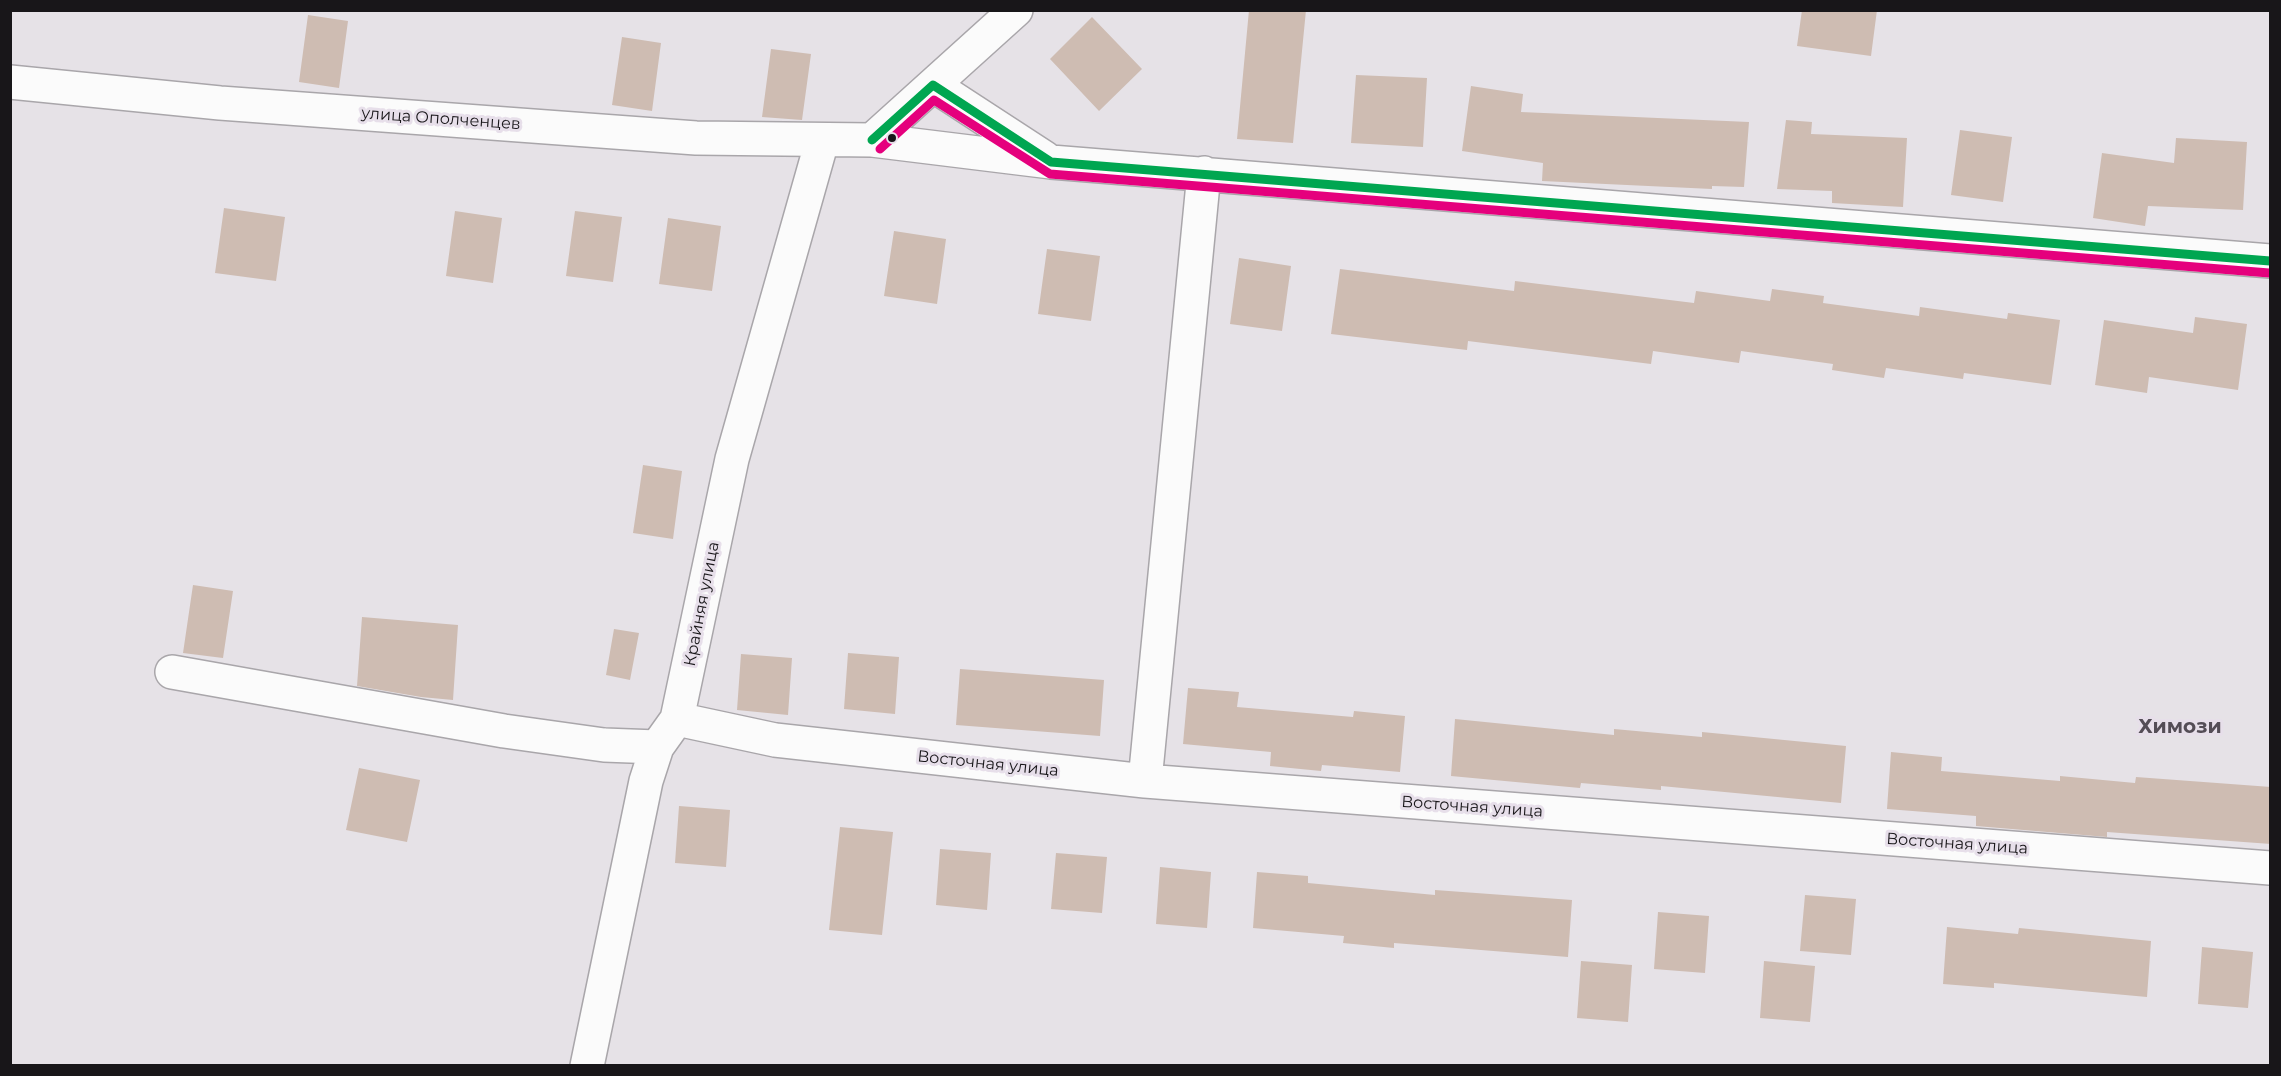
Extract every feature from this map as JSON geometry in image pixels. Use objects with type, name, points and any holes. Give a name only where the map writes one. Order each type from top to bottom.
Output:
[{"type":"street","points":[[872,140],[1016,10]]},
{"type":"street","name":"улица Ополченцев","points":[[10,82],[220,103],[696,138],[872,140],[1051,162],[1204,172],[2271,261]]},
{"type":"street","points":[[933,85],[1051,162]]},
{"type":"street","name":"Крайняя улица","points":[[587,1065],[646,781],[657,747],[677,719],[732,459],[822,141]]},
{"type":"street","points":[[1145,782],[1204,172]]},
{"type":"street","points":[[172,672],[504,731],[604,745],[657,747]]},
{"type":"street","name":"Восточная улица","points":[[677,719],[775,740],[1145,782],[2271,868]]},
{"type":"building","points":[[1249,10],[1306,10],[1293,143],[1237,139]]},
{"type":"building","points":[[1802,10],[1877,10],[1871,56],[1797,46]]},
{"type":"building","points":[[308,15],[348,21],[339,88],[299,82]]},
{"type":"building","points":[[1092,17],[1142,69],[1099,111],[1050,59]]},
{"type":"building","points":[[622,37],[661,43],[652,111],[612,105]]},
{"type":"building","points":[[771,49],[811,54],[802,120],[762,117]]},
{"type":"building","points":[[1356,75],[1427,78],[1423,147],[1351,143]]},
{"type":"building","points":[[1471,86],[1523,94],[1521,112],[1749,122],[1744,187],[1712,186],[1712,189],[1542,181],[1543,163],[1462,151]]},
{"type":"building","points":[[1786,120],[1812,122],[1811,134],[1907,138],[1903,207],[1832,203],[1832,191],[1777,189]]},
{"type":"building","points":[[1960,130],[2012,137],[2003,202],[1951,195]]},
{"type":"building","points":[[2176,138],[2247,142],[2243,210],[2148,206],[2145,226],[2093,218],[2102,153],[2174,163]]},
{"type":"building","points":[[224,208],[285,217],[276,281],[215,273]]},
{"type":"building","points":[[455,211],[502,218],[493,283],[446,276]]},
{"type":"building","points":[[575,211],[622,217],[613,282],[566,276]]},
{"type":"building","points":[[668,218],[721,226],[712,291],[659,284]]},
{"type":"building","points":[[894,231],[946,239],[937,304],[884,296]]},
{"type":"building","points":[[1047,249],[1100,256],[1091,321],[1038,314]]},
{"type":"building","points":[[1239,258],[1291,266],[1282,331],[1230,324]]},
{"type":"building","points":[[1340,269],[1514,291],[1515,281],[1694,303],[1696,291],[1770,301],[1772,289],[1824,296],[1823,303],[1919,316],[1920,307],[2007,319],[2008,313],[2060,320],[2051,385],[1964,373],[1963,379],[1886,368],[1884,378],[1832,370],[1833,364],[1741,351],[1739,363],[1653,351],[1651,364],[1468,341],[1467,350],[1331,334]]},
{"type":"building","points":[[2195,317],[2247,324],[2238,390],[2149,377],[2147,393],[2095,385],[2104,320],[2193,333]]},
{"type":"building","points":[[643,465],[682,471],[673,539],[633,533]]},
{"type":"building","points":[[193,585],[233,591],[223,658],[183,653]]},
{"type":"building","points":[[362,617],[458,625],[453,700],[357,686]]},
{"type":"building","points":[[614,629],[639,633],[630,680],[606,675]]},
{"type":"building","points":[[848,653],[899,657],[895,714],[844,709]]},
{"type":"building","points":[[741,654],[792,658],[788,715],[737,710]]},
{"type":"building","points":[[960,669],[1104,680],[1100,736],[956,725]]},
{"type":"building","points":[[1188,688],[1239,692],[1237,707],[1353,717],[1354,711],[1405,716],[1400,772],[1322,765],[1321,771],[1270,766],[1271,752],[1183,744]]},
{"type":"building","points":[[1455,719],[1614,735],[1614,729],[1702,737],[1702,732],[1846,746],[1841,803],[1661,786],[1661,790],[1581,783],[1580,788],[1451,776]]},
{"type":"building","points":[[1891,752],[1942,757],[1941,771],[2060,781],[2060,776],[2135,783],[2136,777],[2271,787],[2271,844],[2107,832],[2107,837],[1976,826],[1976,816],[1887,809]]},
{"type":"building","points":[[359,768],[420,780],[407,842],[346,830]]},
{"type":"building","points":[[679,806],[730,810],[726,867],[675,863]]},
{"type":"building","points":[[840,827],[893,832],[882,935],[829,930]]},
{"type":"building","points":[[940,849],[991,853],[987,910],[936,905]]},
{"type":"building","points":[[1056,853],[1107,857],[1102,913],[1051,909]]},
{"type":"building","points":[[1160,867],[1211,872],[1207,928],[1156,924]]},
{"type":"building","points":[[1257,872],[1308,876],[1308,883],[1435,895],[1435,890],[1572,900],[1568,957],[1394,943],[1394,948],[1343,943],[1344,936],[1253,928]]},
{"type":"building","points":[[1805,895],[1856,899],[1851,955],[1800,951]]},
{"type":"building","points":[[1658,912],[1709,916],[1705,973],[1654,969]]},
{"type":"building","points":[[1947,927],[2018,934],[2019,928],[2151,941],[2147,997],[1994,983],[1994,988],[1943,984]]},
{"type":"building","points":[[2202,947],[2253,952],[2248,1008],[2198,1004]]},
{"type":"building","points":[[1581,961],[1632,965],[1628,1022],[1577,1018]]},
{"type":"building","points":[[1764,961],[1815,966],[1810,1022],[1760,1018]]},
{"type":"transit line","points":[[872,140],[933,85],[1051,162],[2270,261]]},
{"type":"transit line","points":[[880,149],[934,100],[1050,174],[2269,273]]},
{"type":"district","name":"Химози","points":[[2180,727]]}]
